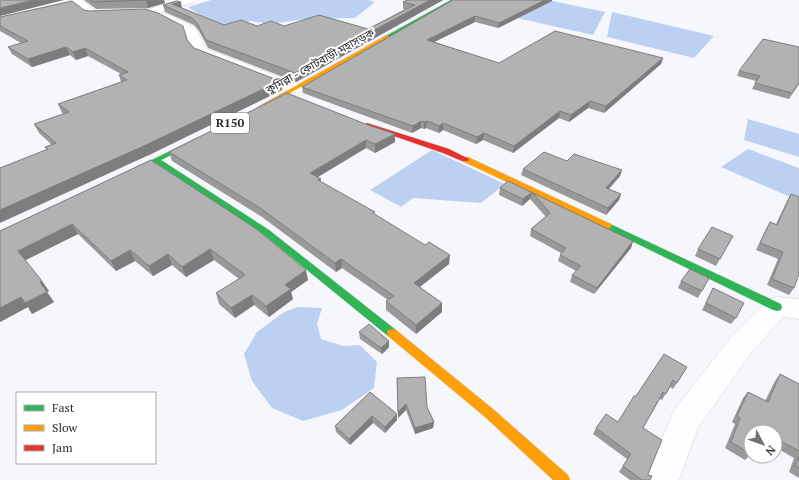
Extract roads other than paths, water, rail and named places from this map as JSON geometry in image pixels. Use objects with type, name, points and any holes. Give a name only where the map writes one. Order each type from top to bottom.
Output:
[{"type":"street","points":[[72,2],[92,14],[97,14],[148,12],[191,0]]},
{"type":"street","name":"কুমিল্লা - কোটবাড়ী মহাসড়ক","points":[[255,110],[293,93],[450,1]]},
{"type":"street","points":[[148,12],[165,17],[191,31],[197,47],[202,52],[293,93]]},
{"type":"street","points":[[360,123],[446,151],[493,171],[570,209],[788,308],[741,345],[685,420],[662,480]]},
{"type":"street","name":"R150","points":[[120,177],[206,135]]},
{"type":"street","points":[[156,160],[266,232],[371,315],[489,413],[563,480]]},
{"type":"water","points":[[211,0],[369,0],[375,2],[355,18],[305,19],[271,24],[251,21],[218,26],[188,7]]},
{"type":"water","points":[[518,0],[548,0],[605,12],[593,35],[495,13]]},
{"type":"water","points":[[612,12],[714,36],[694,58],[607,37]]},
{"type":"water","points":[[748,119],[799,134],[799,157],[744,140]]},
{"type":"water","points":[[748,149],[799,168],[799,201],[721,167]]},
{"type":"water","points":[[432,150],[505,184],[481,203],[413,198],[401,207],[370,190]]},
{"type":"water","points":[[298,307],[322,308],[317,324],[321,339],[343,346],[360,345],[377,362],[374,388],[342,410],[303,421],[272,408],[252,381],[244,354],[257,332],[284,312]]}]
